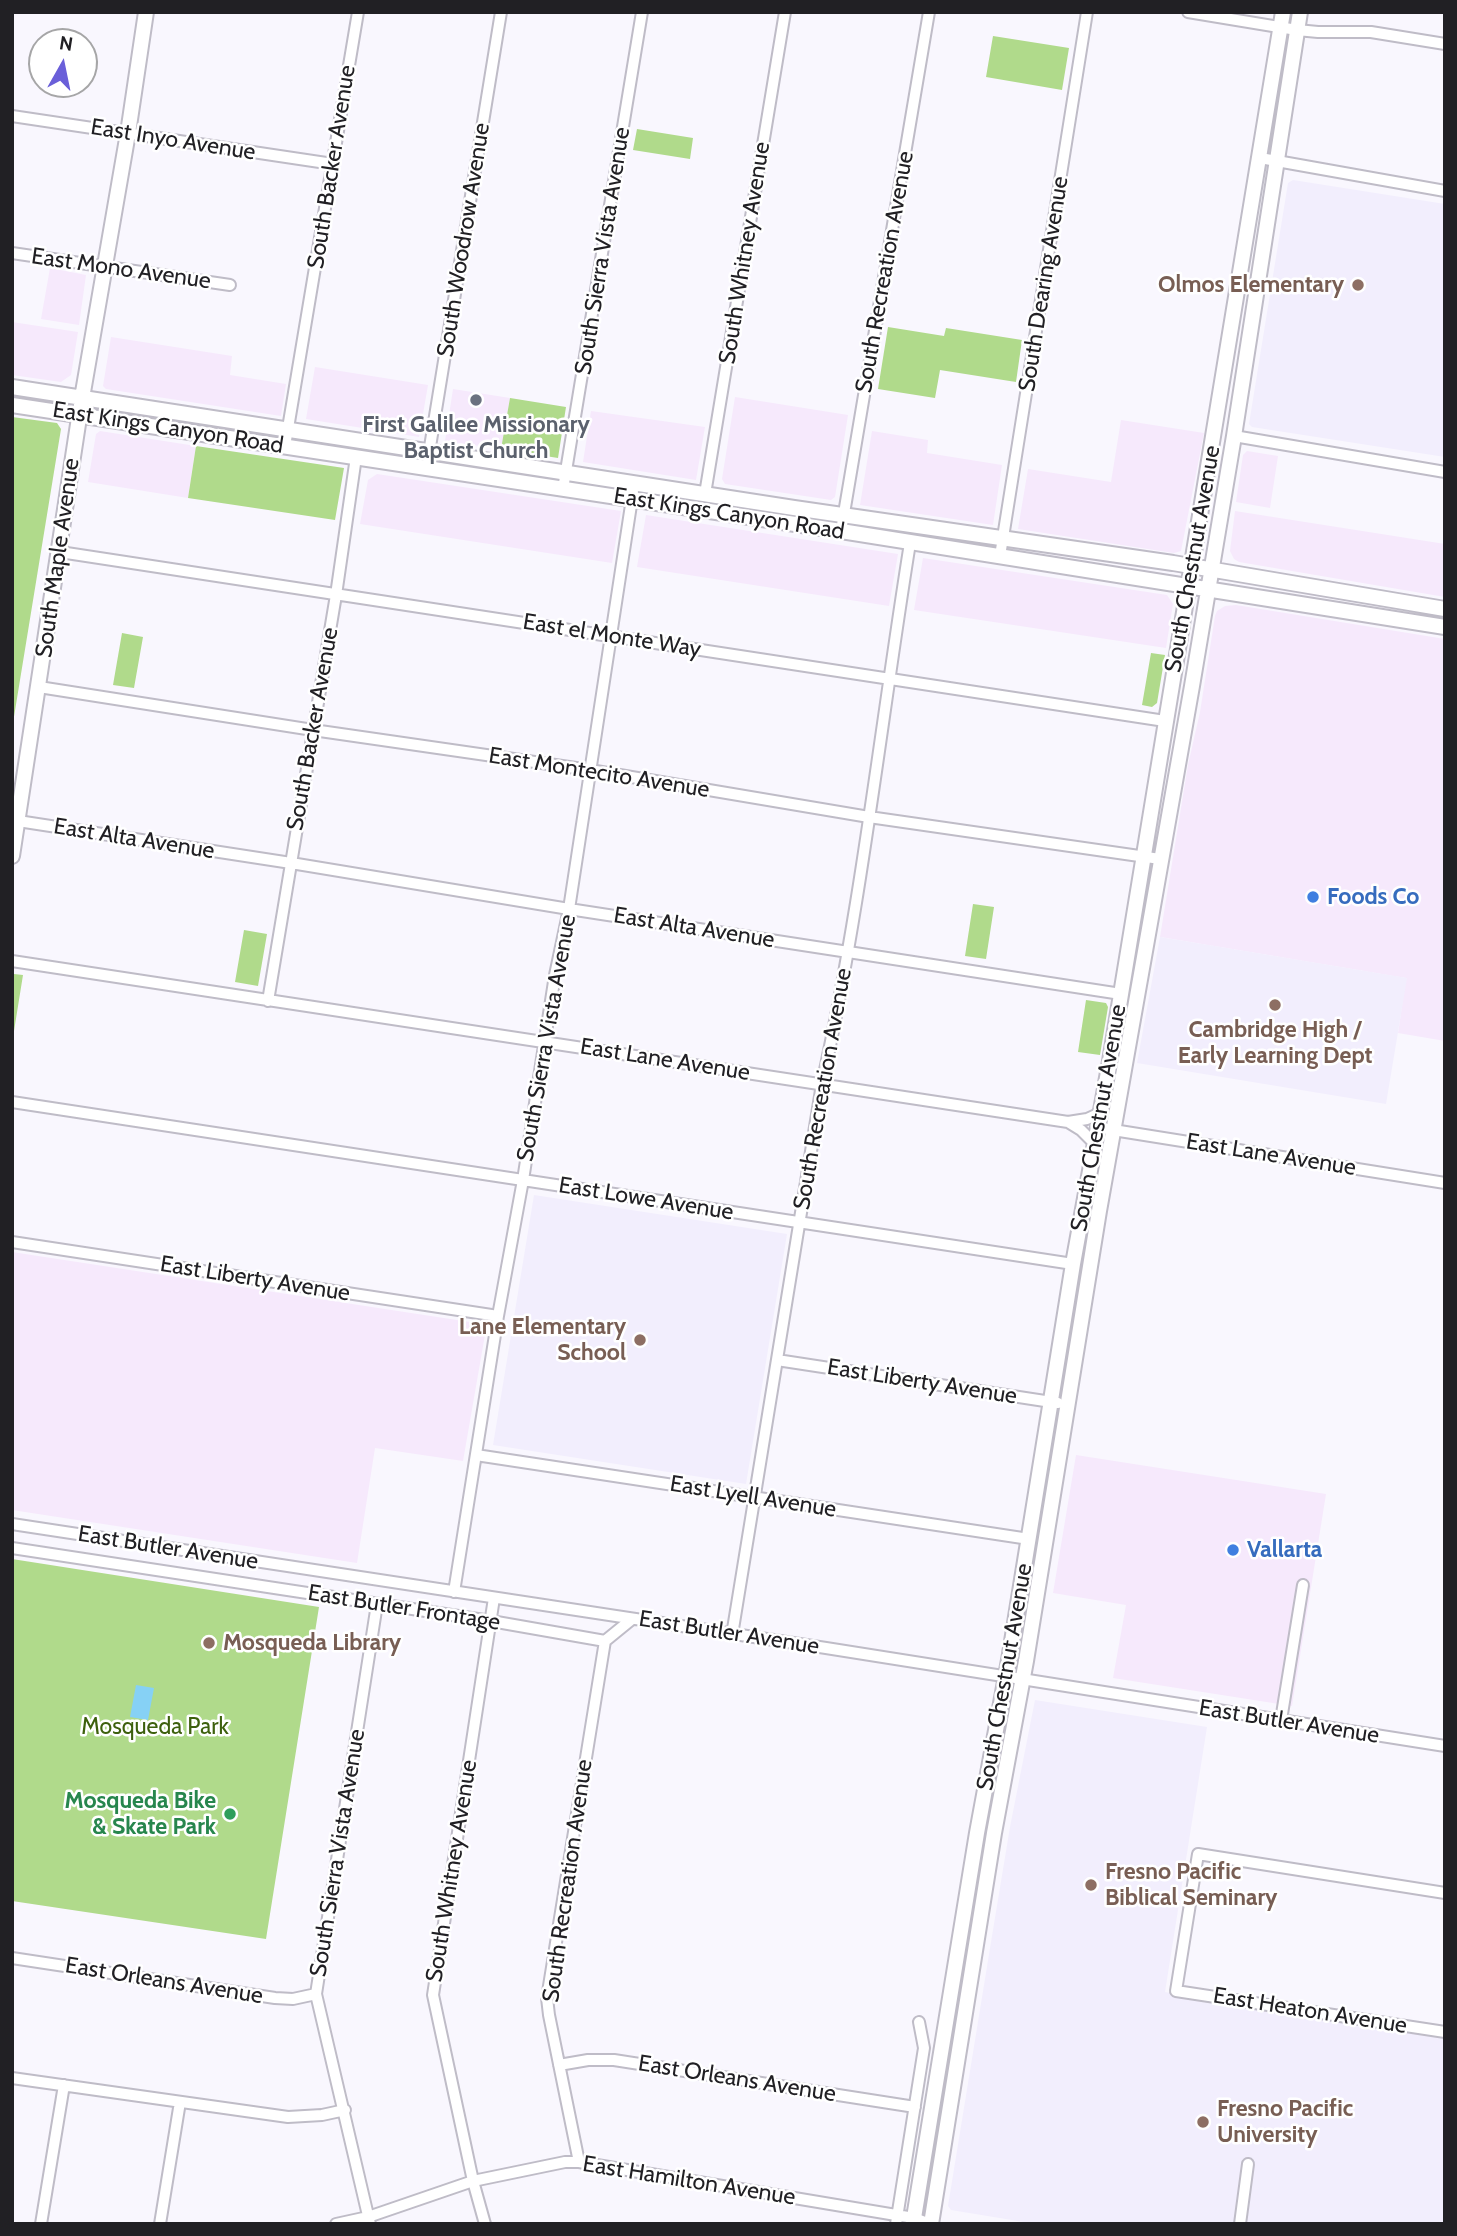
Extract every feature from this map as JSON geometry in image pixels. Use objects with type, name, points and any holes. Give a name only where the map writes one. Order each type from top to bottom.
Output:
[{"type":"main road","name":"South Maple Avenue","points":[[12,856],[79,415],[146,12]]},
{"type":"main road","name":"South Chestnut Avenue","points":[[930,2224],[1084,1303],[1234,436],[1300,12]]},
{"type":"main road","name":"South Chestnut Avenue","points":[[914,2221],[1282,20]]},
{"type":"main road","points":[[1237,297],[1255,300]]},
{"type":"main road","name":"East Kings Canyon Road","points":[[12,387],[705,494],[1191,565],[1445,609]]},
{"type":"main road","name":"East Kings Canyon Road","points":[[12,405],[1445,626]]},
{"type":"main road","points":[[1165,720],[1171,736],[1164,785],[1171,797]]},
{"type":"main road","points":[[1080,1225],[1087,1231],[1077,1293],[1084,1303]]},
{"type":"street","name":"South Backer Avenue","points":[[285,446],[358,12]]},
{"type":"street","name":"South Woodrow Avenue","points":[[427,468],[501,12]]},
{"type":"street","name":"South Sierra Vista Avenue","points":[[563,489],[642,12]]},
{"type":"street","name":"South Whitney Avenue","points":[[705,494],[785,12]]},
{"type":"street","name":"South Recreation Avenue","points":[[841,531],[929,12]]},
{"type":"street","name":"South Dearing Avenue","points":[[1000,556],[1087,12]]},
{"type":"street","points":[[1188,12],[1282,20],[1297,30],[1371,32],[1445,44]]},
{"type":"street","name":"East Inyo Avenue","points":[[12,116],[333,164]]},
{"type":"street","points":[[1260,158],[1445,191]]},
{"type":"street","name":"East Mono Avenue","points":[[12,253],[230,285]]},
{"type":"street","points":[[1234,436],[1445,472]]},
{"type":"street","name":"South Backer Avenue","points":[[268,1001],[336,595],[356,457]]},
{"type":"street","name":"South Sierra Vista Avenue","points":[[454,1592],[555,975],[569,909],[634,483]]},
{"type":"street","name":"South Recreation Avenue","points":[[732,1635],[822,1084],[836,1019],[869,817],[910,543]]},
{"type":"street","name":"East el Monte Way","points":[[60,552],[1165,720]]},
{"type":"street","name":"East Montecito Avenue","points":[[39,687],[590,770],[869,817],[1160,859]]},
{"type":"street","name":"East Alta Avenue","points":[[18,821],[1121,994]]},
{"type":"street","name":"East Lane Avenue","points":[[12,961],[1068,1122],[1099,1120],[1114,1130],[1445,1183]]},
{"type":"street","name":"East Lowe Avenue","points":[[12,1102],[1073,1264]]},
{"type":"street","points":[[1068,1122],[1082,1130],[1094,1143]]},
{"type":"street","name":"East Liberty Avenue","points":[[12,1242],[498,1316]]},
{"type":"street","name":"East Liberty Avenue","points":[[777,1360],[1067,1404]]},
{"type":"street","name":"East Lyell Avenue","points":[[476,1455],[1029,1539]]},
{"type":"street","name":"East Butler Avenue","points":[[12,1524],[1445,1746]]},
{"type":"street","name":"East Butler Frontage","points":[[12,1548],[605,1641]]},
{"type":"street","points":[[203,1577],[207,1554]]},
{"type":"street","points":[[1281,1720],[1303,1585]]},
{"type":"street","name":"South Whitney Avenue","points":[[485,2224],[473,2181],[433,1995],[494,1598]]},
{"type":"street","name":"South Sierra Vista Avenue","points":[[369,2220],[316,1994],[377,1604]]},
{"type":"street","points":[[605,1641],[632,1619]]},
{"type":"street","name":"South Recreation Avenue","points":[[579,2162],[547,1997],[605,1641]]},
{"type":"street","name":"East Heaton Avenue","points":[[1445,1893],[1198,1854],[1176,1991],[1445,2032]]},
{"type":"street","name":"East Orleans Avenue","points":[[12,1958],[275,1998],[316,1994]]},
{"type":"street","points":[[897,2220],[924,2048],[919,2022]]},
{"type":"street","name":"East Orleans Avenue","points":[[559,2065],[588,2060],[614,2060],[915,2107]]},
{"type":"street","points":[[12,2078],[288,2117],[345,2110]]},
{"type":"street","points":[[41,2224],[64,2085]]},
{"type":"street","points":[[160,2224],[180,2102]]},
{"type":"street","name":"East Hamilton Avenue","points":[[335,2224],[369,2220],[473,2181],[565,2162],[579,2162],[930,2224]]},
{"type":"street","points":[[1240,2224],[1248,2164]]},
{"type":"shaded area","name":"Olmos Elementary","points":[[1293,180],[1445,204],[1445,457],[1252,427],[1249,424],[1288,183]]},
{"type":"shaded area","points":[[50,268],[86,275],[79,325],[41,319]]},
{"type":"shaded area","points":[[12,322],[78,332],[71,375],[61,382],[12,375]]},
{"type":"shaded area","points":[[111,337],[232,356],[230,375],[286,384],[281,416],[106,389],[103,386]]},
{"type":"shaded area","points":[[315,367],[428,385],[419,437],[306,419]]},
{"type":"shaded area","points":[[453,389],[510,398],[501,449],[445,441]]},
{"type":"shaded area","points":[[735,397],[848,415],[835,497],[831,500],[725,484],[722,479]]},
{"type":"shaded area","points":[[591,411],[705,427],[696,480],[583,462]]},
{"type":"shaded area","points":[[1121,420],[1204,433],[1181,551],[1174,553],[1018,529],[1028,469],[1111,482]]},
{"type":"shaded area","points":[[100,431],[196,446],[188,498],[88,482],[96,434]]},
{"type":"shaded area","points":[[872,431],[928,440],[927,453],[1002,465],[993,525],[860,505]]},
{"type":"shaded area","points":[[1247,451],[1278,456],[1270,508],[1236,502],[1243,455]]},
{"type":"shaded area","points":[[377,474],[621,511],[612,563],[360,524],[368,480]]},
{"type":"shaded area","points":[[1235,511],[1445,544],[1445,597],[1239,562],[1230,551]]},
{"type":"shaded area","points":[[646,515],[898,554],[889,606],[637,567]]},
{"type":"shaded area","points":[[923,558],[1167,595],[1173,604],[1166,648],[914,610]]},
{"type":"shaded area","points":[[1236,605],[1445,639],[1445,1041],[1398,1033],[1406,978],[1160,937],[1215,616],[1217,611],[1225,606]]},
{"type":"shaded area","name":"Cambridge High / Early Learning Dept","points":[[1160,937],[1407,978],[1386,1104],[1137,1063]]},
{"type":"shaded area","name":"Lane Elementary School","points":[[534,1195],[787,1234],[746,1484],[493,1445]]},
{"type":"shaded area","points":[[12,1252],[483,1324],[486,1329],[463,1461],[375,1448],[357,1563],[12,1510]]},
{"type":"shaded area","points":[[1076,1455],[1326,1494],[1292,1706],[1113,1678],[1126,1605],[1053,1593]]},
{"type":"shaded area","name":"Fresno Pacific University","points":[[1035,1700],[1207,1727],[1165,1992],[1445,2038],[1445,2224],[1036,2224],[951,2210],[948,2206],[991,1942]]},
{"type":"green space","points":[[993,36],[1069,48],[1062,90],[986,77]]},
{"type":"green space","points":[[637,129],[693,138],[690,159],[633,150]]},
{"type":"green space","points":[[888,327],[944,336],[946,328],[1022,340],[1016,382],[940,370],[935,398],[878,389]]},
{"type":"green space","points":[[510,398],[566,407],[558,458],[501,449]]},
{"type":"green space","points":[[12,417],[57,423],[61,429],[12,729]]},
{"type":"green space","points":[[196,446],[344,468],[335,520],[188,498]]},
{"type":"green space","points":[[122,633],[143,637],[134,688],[113,685]]},
{"type":"green space","points":[[1151,653],[1165,655],[1157,703],[1152,707],[1142,705]]},
{"type":"green space","points":[[973,904],[994,907],[986,959],[965,956]]},
{"type":"green space","points":[[244,930],[267,934],[258,986],[235,982]]},
{"type":"green space","points":[[12,975],[23,975],[12,1031]]},
{"type":"green space","points":[[1086,1000],[1106,1003],[1108,1007],[1100,1055],[1078,1052]]},
{"type":"green space","name":"Mosqueda Park","points":[[12,1559],[319,1607],[266,1939],[12,1901]]},
{"type":"water","points":[[136,1685],[154,1688],[148,1720],[130,1717]]},
{"type":"place","name":"Olmos Elementary","points":[[1358,285]]},
{"type":"place","name":"First Galilee Missionary Baptist Church","points":[[476,400]]},
{"type":"place","name":"Foods Co","points":[[1313,897]]},
{"type":"place","name":"Cambridge High / Early Learning Dept","points":[[1275,1005]]},
{"type":"place","name":"Lane Elementary School","points":[[640,1340]]},
{"type":"place","name":"Vallarta","points":[[1233,1550]]},
{"type":"place","name":"Mosqueda Library","points":[[209,1643]]},
{"type":"place","name":"Mosqueda Bike & Skate Park","points":[[230,1814]]},
{"type":"place","name":"Fresno Pacific Biblical Seminary","points":[[1091,1885]]},
{"type":"place","name":"Fresno Pacific University","points":[[1203,2122]]}]
